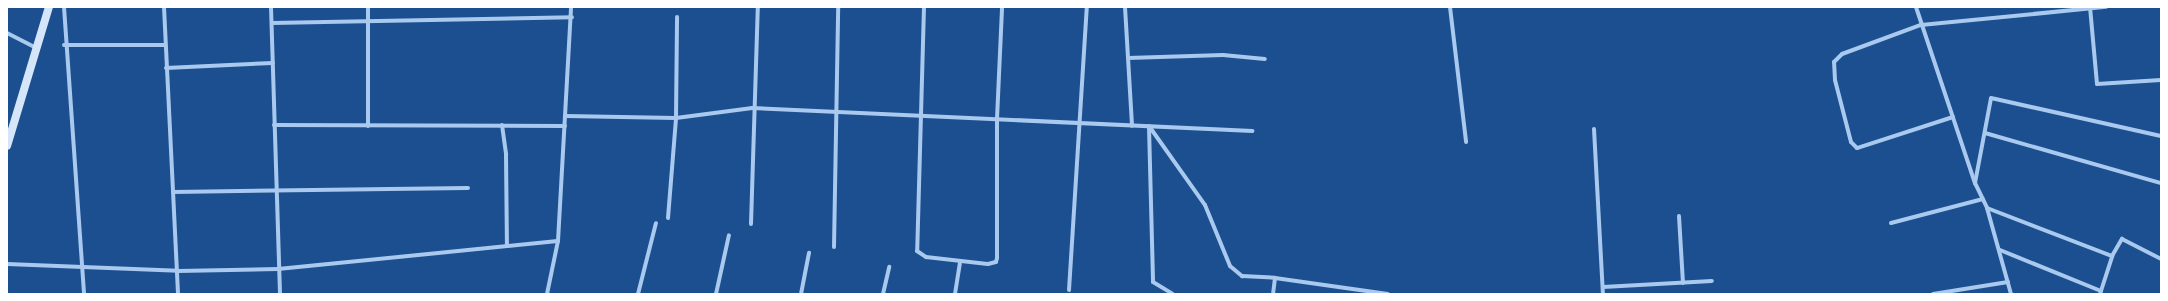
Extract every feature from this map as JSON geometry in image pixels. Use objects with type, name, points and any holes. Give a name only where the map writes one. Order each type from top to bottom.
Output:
[{"type":"street","points":[[8,141],[49,7]]},
{"type":"street","points":[[64,7],[64,45],[84,294]]},
{"type":"street","points":[[164,7],[178,294]]},
{"type":"street","points":[[271,7],[274,192],[280,294]]},
{"type":"street","points":[[368,7],[368,126]]},
{"type":"street","points":[[547,294],[558,241],[572,17],[571,7]]},
{"type":"street","points":[[751,224],[752,108],[758,7]]},
{"type":"street","points":[[834,247],[835,112],[838,7]]},
{"type":"street","points":[[924,7],[917,251],[926,256],[960,263],[992,264],[997,258],[997,119],[1002,7]]},
{"type":"street","points":[[1069,290],[1088,7]]},
{"type":"street","points":[[1125,7],[1132,126]]},
{"type":"street","points":[[1450,7],[1466,142]]},
{"type":"street","points":[[1916,7],[1975,183],[1988,208],[2011,294]]},
{"type":"street","points":[[1953,117],[1862,148],[1856,148],[1850,142],[1835,80],[1834,62],[1842,54],[1921,25],[2106,7]]},
{"type":"street","points":[[2090,8],[2097,84],[2161,80]]},
{"type":"street","points":[[272,23],[369,19],[572,17]]},
{"type":"street","points":[[668,218],[676,118],[677,17]]},
{"type":"street","points":[[7,33],[36,48]]},
{"type":"street","points":[[64,45],[165,45]]},
{"type":"street","points":[[1128,58],[1223,55],[1265,59]]},
{"type":"street","points":[[166,68],[273,63]]},
{"type":"street","points":[[1975,183],[1991,98],[2161,136]]},
{"type":"street","points":[[566,116],[676,118],[752,108],[1252,131]]},
{"type":"street","points":[[274,125],[565,126]]},
{"type":"street","points":[[502,125],[506,155],[507,246]]},
{"type":"street","points":[[1149,126],[1205,205],[1230,266],[1242,276],[1275,278],[1388,294]]},
{"type":"street","points":[[1149,126],[1153,282],[1173,294]]},
{"type":"street","points":[[1594,129],[1603,294]]},
{"type":"street","points":[[1985,133],[2161,183]]},
{"type":"street","points":[[173,192],[274,192],[468,188]]},
{"type":"street","points":[[1891,223],[1983,199]]},
{"type":"street","points":[[1988,208],[2112,256]]},
{"type":"street","points":[[1679,216],[1683,282]]},
{"type":"street","points":[[638,294],[656,223]]},
{"type":"street","points":[[716,294],[729,235]]},
{"type":"street","points":[[2000,250],[2100,292],[2112,256],[2122,239],[2161,259]]},
{"type":"street","points":[[7,264],[178,271],[278,269],[558,241]]},
{"type":"street","points":[[801,294],[809,253]]},
{"type":"street","points":[[955,294],[960,263]]},
{"type":"street","points":[[883,294],[889,267]]},
{"type":"street","points":[[1273,294],[1275,278]]},
{"type":"street","points":[[1603,287],[1712,281]]},
{"type":"street","points":[[1933,294],[2008,282]]}]
